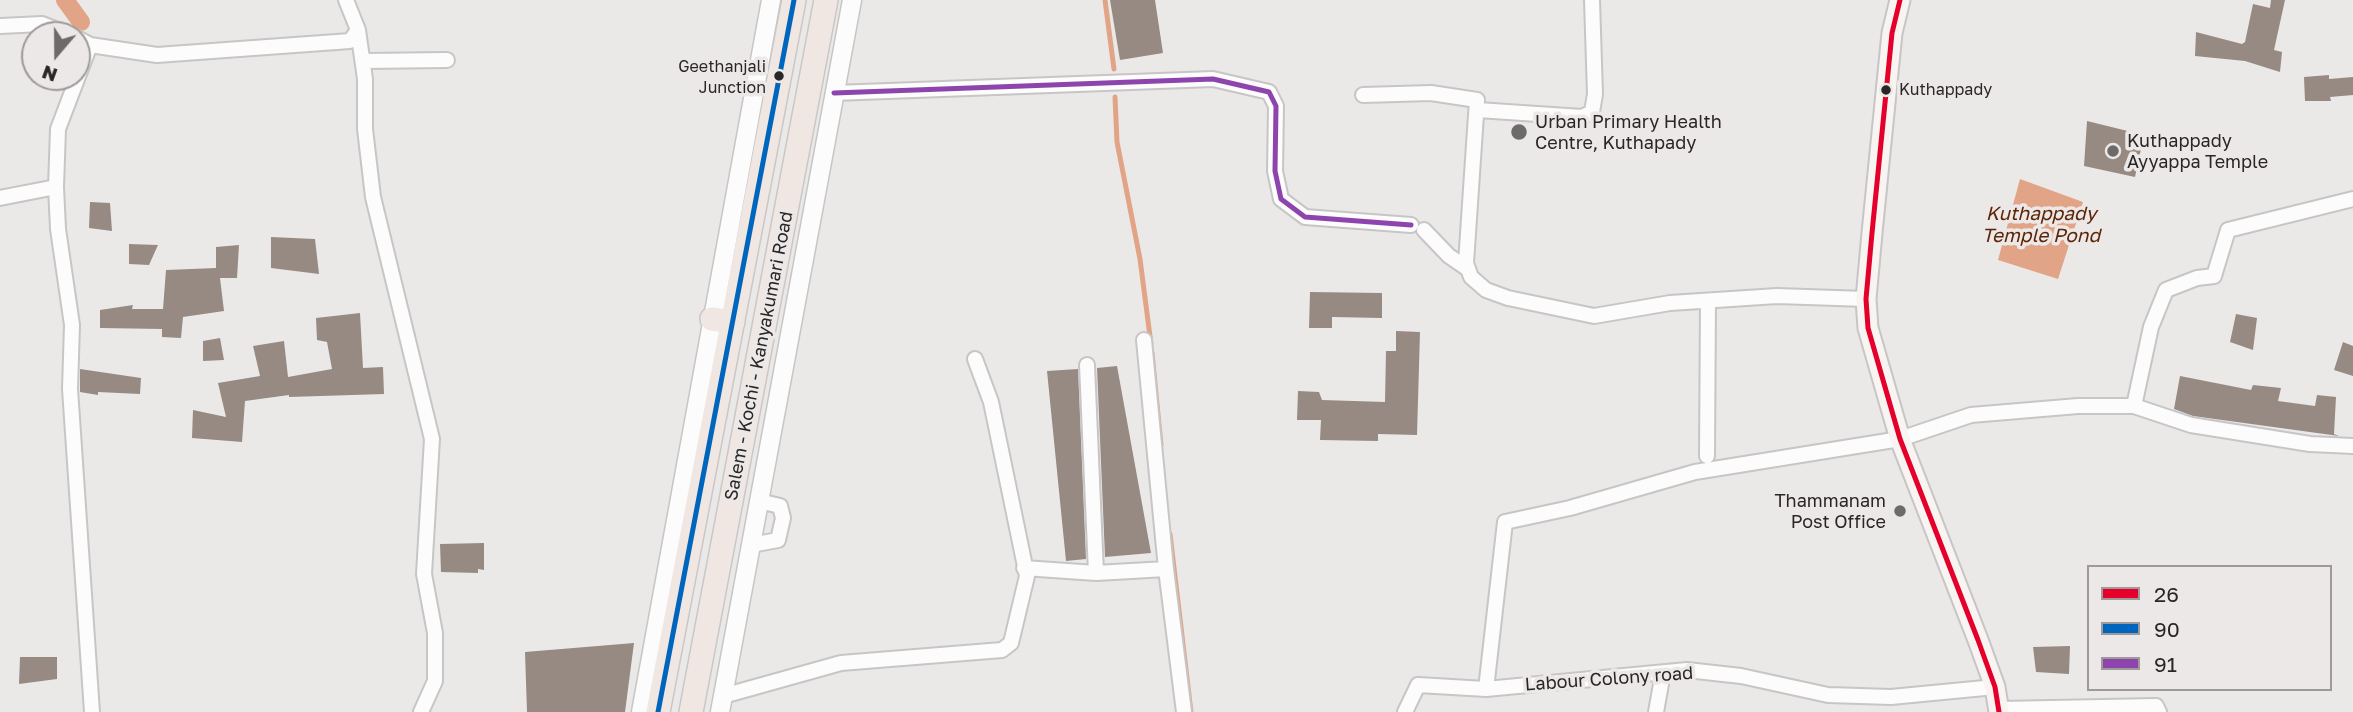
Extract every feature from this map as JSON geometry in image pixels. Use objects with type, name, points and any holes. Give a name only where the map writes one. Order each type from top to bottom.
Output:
[{"type":"highway","name":"Salem - Kochi - Kanyakumari Road","points":[[658,712],[722,321],[794,0]]},
{"type":"highway","name":"Salem - Kochi - Kanyakumari Road","points":[[691,712],[826,0]]},
{"type":"main road","points":[[1900,0],[1892,33],[1866,299],[1877,368],[1900,439],[1995,687],[1999,711]]},
{"type":"street","points":[[345,0],[358,30],[363,61],[365,129],[373,197],[432,439],[424,574],[435,633],[435,681],[421,712]]},
{"type":"street","points":[[641,712],[722,321],[771,0]]},
{"type":"street","points":[[852,0],[722,704],[841,663],[1002,650],[1012,643],[1027,576],[991,402],[975,359]]},
{"type":"street","points":[[1478,110],[1582,117],[1592,112],[1595,94],[1592,0]]},
{"type":"street","points":[[0,26],[21,25]]},
{"type":"street","points":[[91,43],[157,55],[350,41],[358,30]]},
{"type":"street","points":[[363,61],[447,60]]},
{"type":"street","points":[[834,93],[1213,79],[1269,92],[1276,106],[1275,171],[1281,199],[1306,217],[1417,228],[1448,256],[1468,269]]},
{"type":"street","points":[[69,91],[58,129],[56,187],[58,229],[72,325],[70,389],[92,712]]},
{"type":"street","points":[[1363,95],[1431,93],[1477,100],[1466,263],[1471,277],[1486,290],[1581,314],[1616,315],[1670,303],[1777,296],[1866,299]]},
{"type":"street","points":[[0,198],[56,187]]},
{"type":"street","points":[[2134,406],[2151,327],[2166,290],[2197,278],[2214,276],[2228,230],[2353,199]]},
{"type":"street","points":[[1707,301],[1707,456]]},
{"type":"street","points":[[1144,340],[1166,569],[1184,712]]},
{"type":"street","points":[[1087,365],[1096,573]]},
{"type":"street","points":[[1486,689],[1505,522],[1570,508],[1695,472],[1900,439],[1971,415],[2078,406],[2134,406],[2191,425],[2310,444],[2353,446]]},
{"type":"street","points":[[751,545],[778,540],[783,519],[780,506],[759,501]]},
{"type":"street","points":[[729,516],[755,521]]},
{"type":"street","points":[[1024,569],[1096,573],[1166,569]]},
{"type":"street","name":"Labour Colony road","points":[[1405,712],[1418,685],[1486,689],[1687,670],[1741,676],[1828,695],[1891,697],[1995,687]]},
{"type":"street","points":[[1656,712],[1662,673]]},
{"type":"street","points":[[1999,711],[2156,706],[2159,712]]},
{"type":"water","name":"Kuthappady Temple Pond","points":[[2020,179],[2083,202],[2058,279],[1998,260]]},
{"type":"building","points":[[1110,0],[1155,0],[1163,53],[1120,60]]},
{"type":"building","points":[[2271,0],[2285,0],[2274,50],[2282,52],[2280,72],[2245,61],[2195,56],[2196,32],[2242,44],[2245,42],[2253,4],[2270,8]]},
{"type":"building","points":[[2329,75],[2329,79],[2353,77],[2353,95],[2330,97],[2331,101],[2305,101],[2304,77]]},
{"type":"building","name":"Kuthappady Ayyappa Temple","points":[[2087,121],[2144,135],[2135,177],[2084,166]]},
{"type":"building","points":[[90,202],[110,203],[112,231],[89,228]]},
{"type":"building","points":[[271,237],[315,239],[319,274],[271,268]]},
{"type":"building","points":[[129,244],[158,245],[149,265],[129,264]]},
{"type":"building","points":[[239,245],[237,278],[220,278],[224,311],[183,317],[181,338],[162,337],[162,329],[100,328],[100,310],[133,305],[132,309],[163,309],[166,270],[216,268],[216,247]]},
{"type":"building","points":[[1310,292],[1382,293],[1382,318],[1332,317],[1332,328],[1309,328]]},
{"type":"building","points":[[360,313],[363,368],[383,367],[384,394],[289,395],[245,401],[242,442],[192,438],[193,410],[226,417],[218,383],[260,376],[253,346],[284,341],[288,377],[332,369],[327,342],[317,340],[316,318]]},
{"type":"building","points":[[2236,314],[2257,318],[2253,350],[2230,342]]},
{"type":"building","points":[[1396,331],[1420,332],[1417,435],[1378,434],[1378,441],[1320,440],[1321,420],[1297,420],[1298,391],[1319,392],[1322,400],[1385,402],[1386,351],[1396,351]]},
{"type":"building","points":[[220,338],[224,360],[203,361],[203,341]]},
{"type":"building","points":[[2343,342],[2353,346],[2353,376],[2334,370]]},
{"type":"building","points":[[1117,366],[1151,553],[1105,557],[1097,368]]},
{"type":"building","points":[[80,369],[141,378],[140,394],[98,392],[98,395],[80,392]]},
{"type":"building","points":[[1078,369],[1086,559],[1066,561],[1047,371]]},
{"type":"building","points":[[2180,376],[2251,390],[2253,385],[2281,388],[2278,401],[2315,406],[2317,395],[2336,397],[2334,434],[2339,436],[2193,416],[2174,409]]},
{"type":"building","points":[[484,543],[484,570],[478,569],[478,573],[441,572],[440,544]]},
{"type":"building","points":[[634,643],[625,712],[527,712],[525,652]]},
{"type":"building","points":[[2070,646],[2069,674],[2036,672],[2033,647]]},
{"type":"building","points":[[20,657],[57,657],[57,679],[19,684]]},
{"type":"waterway","points":[[65,0],[80,21]]},
{"type":"waterway","points":[[1105,0],[1114,69]]},
{"type":"waterway","points":[[1115,97],[1117,142],[1140,259],[1151,344]]},
{"type":"waterway","points":[[1152,353],[1161,445]]},
{"type":"waterway","points":[[1170,534],[1191,712]]},
{"type":"transit line","name":"90","points":[[658,712],[794,0]]},
{"type":"transit line","name":"26","points":[[1900,0],[1892,33],[1872,233],[1866,299],[1868,328],[1900,439],[1978,640],[1995,687],[1999,712]]},
{"type":"transit line","name":"91","points":[[834,93],[1213,79],[1269,92],[1276,106],[1275,171],[1281,199],[1305,217],[1411,225]]},
{"type":"place","name":"Geethanjali Junction","points":[[779,76]]},
{"type":"place","name":"Kuthappady","points":[[1886,90]]},
{"type":"place","name":"Urban Primary Health Centre, Kuthapady","points":[[1519,132]]},
{"type":"place","name":"Kuthappady Ayyappa Temple","points":[[2113,151]]},
{"type":"place","name":"Thammanam Post Office","points":[[1900,511]]}]
